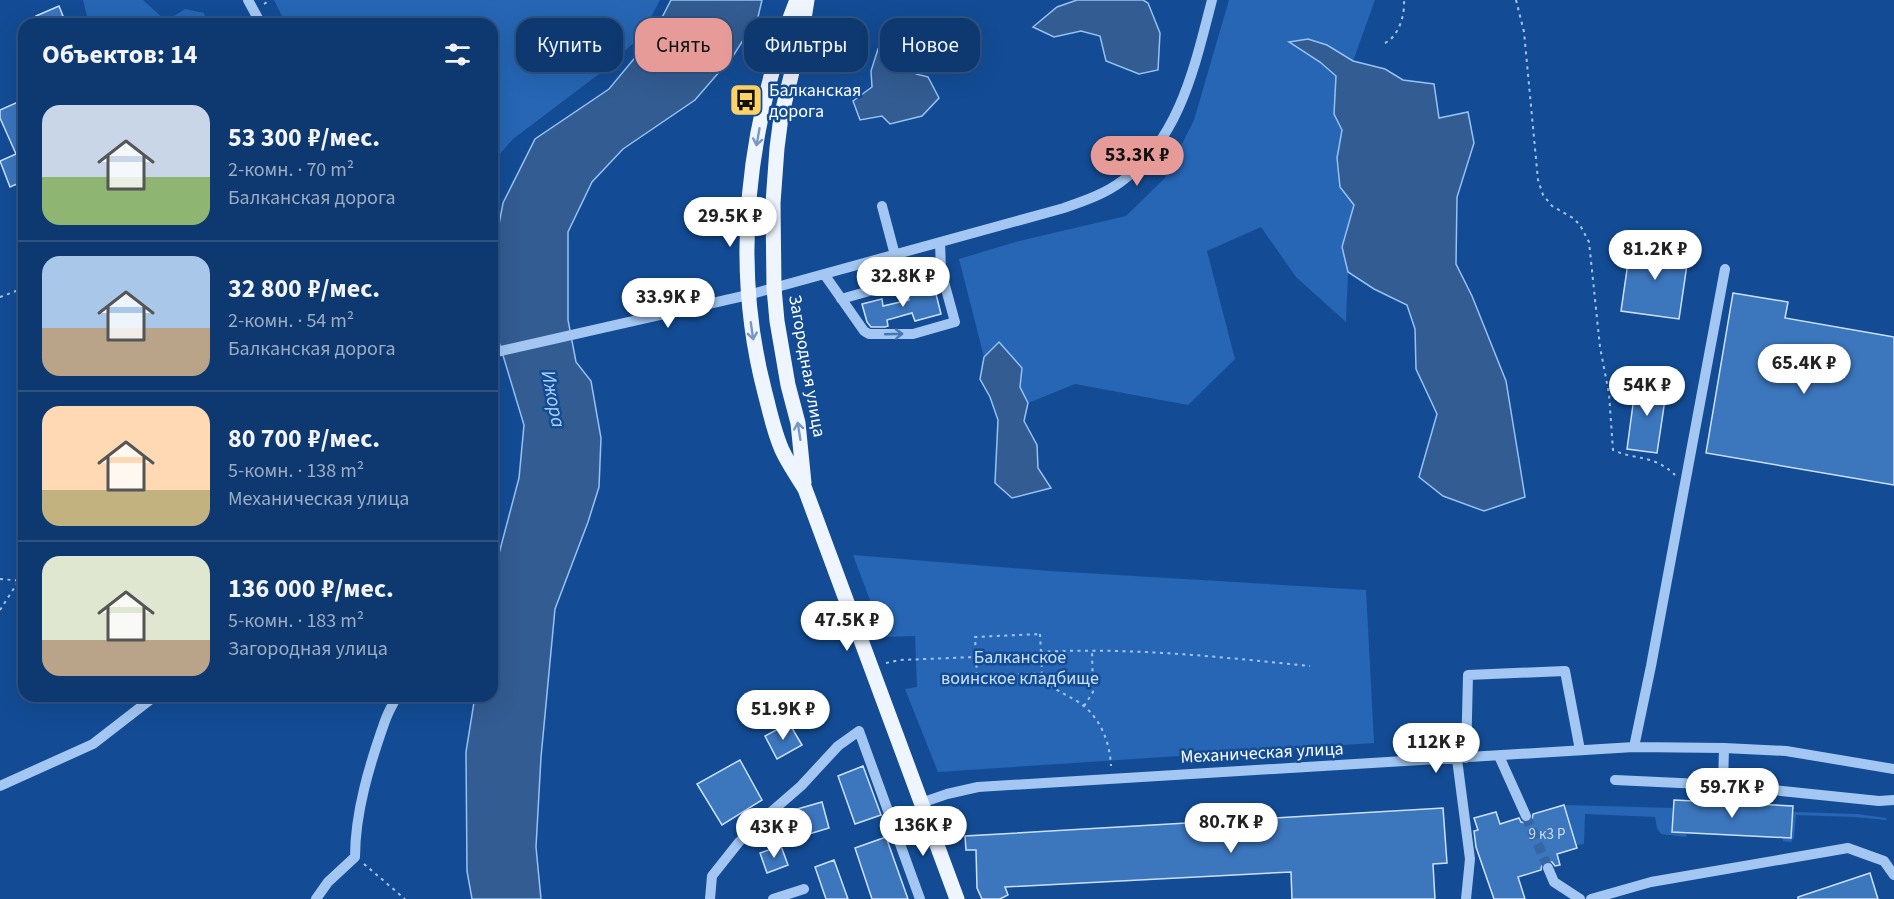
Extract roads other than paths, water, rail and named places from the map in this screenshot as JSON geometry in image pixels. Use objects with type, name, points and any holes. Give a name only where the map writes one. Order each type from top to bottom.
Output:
[{"type":"main road","name":"Загородная улица","points":[[797,0],[783,38],[765,101],[748,205],[748,295],[752,333],[772,420],[782,450],[805,489],[957,899]]},
{"type":"main road","name":"Загородная улица","points":[[805,489],[798,423],[782,355],[774,288],[773,203],[781,117],[807,0]]},
{"type":"street","points":[[248,0],[258,18]]},
{"type":"street","points":[[498,352],[748,295],[1064,208],[1091,198],[1122,182],[1145,162],[1161,141],[1175,117],[1195,64],[1212,0]]},
{"type":"street","points":[[882,206],[895,255]]},
{"type":"street","points":[[824,274],[864,331],[869,334],[913,334],[955,322],[941,271],[939,242]]},
{"type":"street","points":[[1634,747],[1725,269]]},
{"type":"street","points":[[841,299],[941,271]]},
{"type":"street","points":[[1466,899],[1470,859],[1462,758],[1468,675],[1565,671],[1580,750]]},
{"type":"street","points":[[0,786],[93,744],[147,702]]},
{"type":"street","points":[[316,899],[328,882],[355,857],[356,828],[362,797],[386,719],[394,702]]},
{"type":"street","points":[[710,899],[712,876],[739,842],[801,786],[838,747],[859,730],[920,899]]},
{"type":"street","name":"Механическая улица","points":[[921,803],[978,787],[1634,747],[1724,748],[1786,752],[1894,769]]},
{"type":"street","points":[[1723,785],[1724,748]]},
{"type":"street","points":[[1499,756],[1526,816]]},
{"type":"street","points":[[1615,780],[1723,785],[1879,801],[1894,800]]},
{"type":"street","points":[[1590,899],[1651,882],[1848,848],[1884,861],[1894,875]]},
{"type":"street","points":[[1548,868],[1554,882],[1580,899]]},
{"type":"street","points":[[773,899],[804,889]]},
{"type":"water","points":[[671,0],[762,0],[757,18],[744,18],[744,39],[733,56],[732,18],[662,18]]},
{"type":"water","points":[[1077,0],[1143,0],[1148,3],[1160,33],[1158,70],[1139,74],[1106,61],[1100,36],[1081,31],[1054,37],[1033,27],[1057,7]]},
{"type":"water","points":[[1308,39],[1327,45],[1353,61],[1385,69],[1403,80],[1434,84],[1439,118],[1468,112],[1474,143],[1457,197],[1456,264],[1472,296],[1506,381],[1525,497],[1484,511],[1443,496],[1419,477],[1437,414],[1416,369],[1415,329],[1407,305],[1374,289],[1348,272],[1342,247],[1354,205],[1340,187],[1337,158],[1342,130],[1334,114],[1336,76],[1320,62],[1289,42]]},
{"type":"water","points":[[878,49],[880,51],[880,72],[916,72],[928,77],[939,98],[922,116],[890,124],[882,116],[860,120],[853,101],[872,87],[871,71]]},
{"type":"water","name":"Ижора","points":[[635,58],[635,72],[719,72],[695,100],[623,149],[592,182],[568,232],[568,320],[576,362],[591,381],[601,438],[599,487],[555,609],[541,757],[536,847],[541,899],[472,899],[467,871],[466,752],[474,702],[498,702],[498,557],[519,478],[524,425],[498,339],[498,230],[503,203],[535,139],[609,89]]},
{"type":"water","points":[[999,342],[1022,368],[1020,387],[1028,403],[1024,421],[1037,445],[1038,468],[1051,488],[1012,498],[995,483],[998,420],[990,397],[980,379],[984,357]]},
{"type":"tunnel","points":[[1526,816],[1548,868]]},
{"type":"place","name":"Балканская дорога","points":[[746,100]]},
{"type":"park label","name":"Балканское воинское кладбище","points":[[1020,667]]}]
